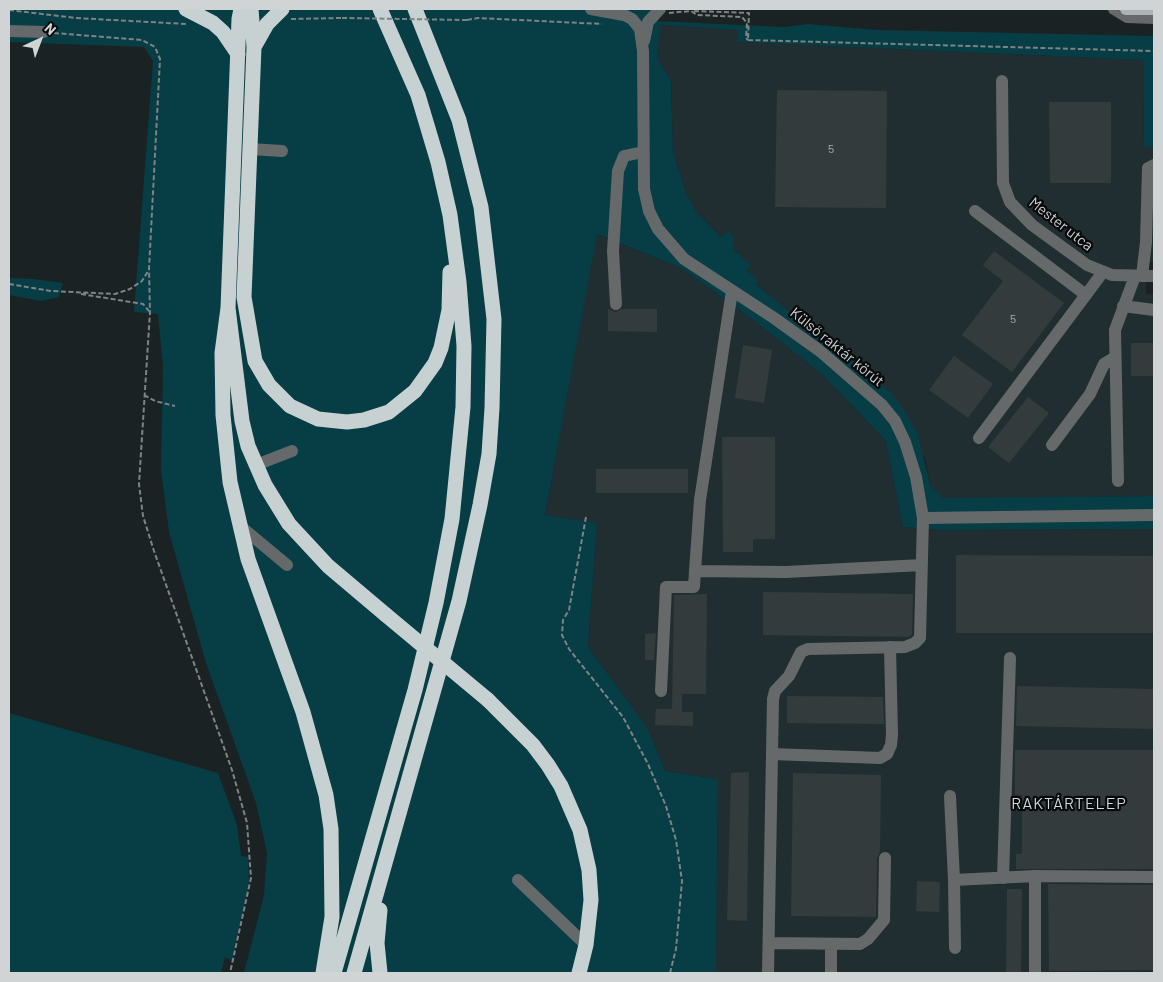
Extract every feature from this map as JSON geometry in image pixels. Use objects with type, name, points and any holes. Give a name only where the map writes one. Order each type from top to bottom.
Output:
[{"type":"highway","points":[[241,9],[228,308],[222,353],[223,415],[230,482],[239,525],[248,558],[304,712],[326,795],[331,829],[332,917],[323,973]]},
{"type":"highway","points":[[237,379],[239,329],[244,296],[254,47],[251,9]]},
{"type":"highway","points":[[334,973],[415,690],[448,546],[458,468],[464,375],[459,282],[450,215],[438,162],[418,95],[380,9]]},
{"type":"highway","points":[[354,973],[459,601],[489,454],[494,365],[494,319],[480,207],[459,120],[415,9]]},
{"type":"highway","points":[[254,47],[277,14]]},
{"type":"highway","points":[[187,16],[213,22],[223,32],[238,54]]},
{"type":"highway","points":[[244,296],[255,361],[261,374],[277,395],[302,413],[331,421],[364,420],[383,414],[404,401],[426,379],[441,348],[449,310],[450,215]]},
{"type":"highway","points":[[228,308],[242,421],[256,465],[276,506],[306,545],[328,566],[488,700],[533,745],[552,772],[571,807],[586,850],[589,870],[590,920],[579,973]]},
{"type":"highway","points":[[380,973],[378,929],[387,860]]},
{"type":"main road","points":[[1126,9],[1154,9]]},
{"type":"street","name":"Külső raktár körút","points":[[591,9],[632,19],[640,29],[643,51],[644,189],[649,211],[658,229],[684,259],[820,351],[882,405],[895,422],[905,442],[916,477],[923,518],[920,638],[915,643],[906,647],[890,647]]},
{"type":"street","points":[[1114,9],[1127,17],[1154,18]]},
{"type":"street","name":"Külső raktár körút","points":[[643,51],[647,26],[656,12]]},
{"type":"street","points":[[9,31],[44,32]]},
{"type":"street","name":"Mester utca","points":[[1002,81],[1003,182],[1010,202],[1032,225],[1087,265],[1103,272],[1144,276]]},
{"type":"street","points":[[250,149],[282,151]]},
{"type":"street","points":[[616,304],[613,251],[618,171],[624,156],[643,152]]},
{"type":"street","points":[[1118,481],[1114,358],[1115,330],[1123,306],[1144,276],[1150,243],[1151,166]]},
{"type":"street","points":[[975,211],[1086,295]]},
{"type":"street","points":[[979,438],[1103,272]]},
{"type":"street","points":[[661,691],[666,587],[694,587],[700,500],[732,290]]},
{"type":"street","points":[[1123,306],[1154,310]]},
{"type":"street","points":[[1052,446],[1090,394],[1104,364],[1114,358]]},
{"type":"street","points":[[256,465],[292,451]]},
{"type":"street","points":[[923,518],[1154,514]]},
{"type":"street","points":[[239,525],[287,565]]},
{"type":"street","points":[[695,571],[786,572],[922,565]]},
{"type":"street","points":[[768,973],[769,943],[772,754],[773,700],[775,691],[789,676],[801,652],[808,648],[890,647],[892,734],[891,745],[887,754],[880,758],[772,754]]},
{"type":"street","points":[[1003,878],[1010,658]]},
{"type":"street","points":[[950,796],[955,948]]},
{"type":"street","points":[[769,943],[860,944],[868,939],[884,920],[885,858]]},
{"type":"street","points":[[1035,876],[1035,973]]},
{"type":"street","points":[[954,880],[1035,876],[1154,877]]},
{"type":"street","points":[[518,880],[586,945]]},
{"type":"street","points":[[831,944],[831,973]]},
{"type":"path","points":[[9,10],[76,18],[187,16]]},
{"type":"path","points":[[691,11],[697,15],[742,17],[747,23],[746,38],[748,40]]},
{"type":"path","points":[[656,12],[749,13],[748,40]]},
{"type":"path","points":[[277,14],[342,18],[467,20],[478,18],[602,24]]},
{"type":"path","points":[[44,32],[142,40],[155,47],[160,59],[149,268],[150,312],[139,484],[143,516],[232,770],[246,823],[251,878],[230,973]]},
{"type":"path","points":[[748,40],[1154,51]]},
{"type":"path","points":[[70,292],[115,294],[142,281],[149,268]]},
{"type":"path","points":[[9,284],[143,304],[150,312]]},
{"type":"path","points":[[144,395],[155,401],[175,406]]},
{"type":"path","points":[[586,517],[568,610],[563,620],[562,635],[569,649],[623,717],[648,764],[676,840],[682,881],[676,949],[670,973]]},
{"type":"shaded area","points":[[9,9],[653,9],[655,21],[784,27],[808,24],[878,30],[1154,36],[1154,147],[1144,147],[1143,60],[738,42],[738,30],[660,25],[657,58],[671,81],[673,151],[686,193],[697,213],[721,237],[728,232],[734,236],[733,249],[751,265],[747,270],[758,280],[756,284],[795,316],[858,362],[896,398],[917,432],[931,487],[943,498],[1154,496],[1154,529],[943,530],[903,527],[886,441],[823,375],[748,316],[681,268],[597,234],[545,515],[597,523],[588,647],[647,727],[665,771],[718,779],[716,973],[244,973],[264,895],[267,853],[256,803],[206,663],[169,532],[161,470],[163,367],[158,314],[134,312],[153,61],[144,47],[9,42]]},
{"type":"shaded area","points":[[659,25],[738,30],[738,42],[1143,60],[1144,147],[1154,147],[1154,262],[1147,262],[1146,294],[1154,294],[1154,496],[943,499],[931,487],[925,458],[858,362],[795,316],[756,284],[758,280],[747,270],[750,265],[697,213],[686,193],[673,151],[671,81],[657,58]]},
{"type":"shaded area","points":[[596,234],[681,268],[748,316],[823,375],[886,441],[903,527],[943,530],[1154,529],[1154,973],[716,973],[718,779],[665,771],[647,727],[588,647],[597,523],[545,516]]},
{"type":"shaded area","points":[[9,278],[63,283],[59,297],[41,301],[9,295]]},
{"type":"shaded area","points":[[9,713],[218,773],[237,825],[241,856],[248,857],[249,883],[232,961],[225,957],[221,973],[9,973]]},
{"type":"building","points":[[777,90],[887,91],[886,208],[775,207]]},
{"type":"building","points":[[1049,102],[1111,102],[1111,183],[1050,183]]},
{"type":"building","points":[[994,251],[1064,303],[1012,372],[962,335],[1003,281],[983,265]]},
{"type":"building","points":[[608,309],[616,312],[622,309],[657,309],[657,332],[608,331]]},
{"type":"building","points":[[1131,343],[1154,343],[1154,376],[1131,376]]},
{"type":"building","points":[[743,345],[772,350],[764,403],[735,398]]},
{"type":"building","points":[[954,356],[993,384],[968,418],[929,390]]},
{"type":"building","points":[[1028,397],[1049,413],[1009,463],[988,447]]},
{"type":"building","points":[[722,437],[775,437],[775,539],[753,539],[753,552],[723,552]]},
{"type":"building","points":[[596,469],[688,469],[688,493],[596,493]]},
{"type":"building","points":[[956,555],[1154,556],[1154,633],[956,633]]},
{"type":"building","points":[[763,592],[913,594],[912,635],[908,637],[763,635]]},
{"type":"building","points":[[707,594],[706,694],[682,694],[682,712],[693,712],[693,726],[655,725],[656,709],[672,709],[674,595]]},
{"type":"building","points":[[656,633],[654,660],[645,660],[645,634]]},
{"type":"building","points":[[1017,686],[1154,689],[1154,729],[1016,726]]},
{"type":"building","points":[[787,696],[883,697],[884,724],[787,723]]},
{"type":"building","points":[[1015,750],[1154,750],[1154,869],[1016,869],[1016,854],[1022,854],[1022,795],[1015,795]]},
{"type":"building","points":[[749,772],[747,921],[727,920],[731,773]]},
{"type":"building","points":[[793,773],[881,775],[880,851],[877,858],[876,917],[791,916]]},
{"type":"building","points":[[917,881],[940,882],[939,912],[916,911]]},
{"type":"building","points":[[1048,884],[1154,885],[1154,970],[1049,971]]},
{"type":"building","points":[[1007,889],[1022,889],[1021,973],[1006,973]]},
{"type":"district","name":"RAKTÁRTELEP","points":[[1069,804]]}]
